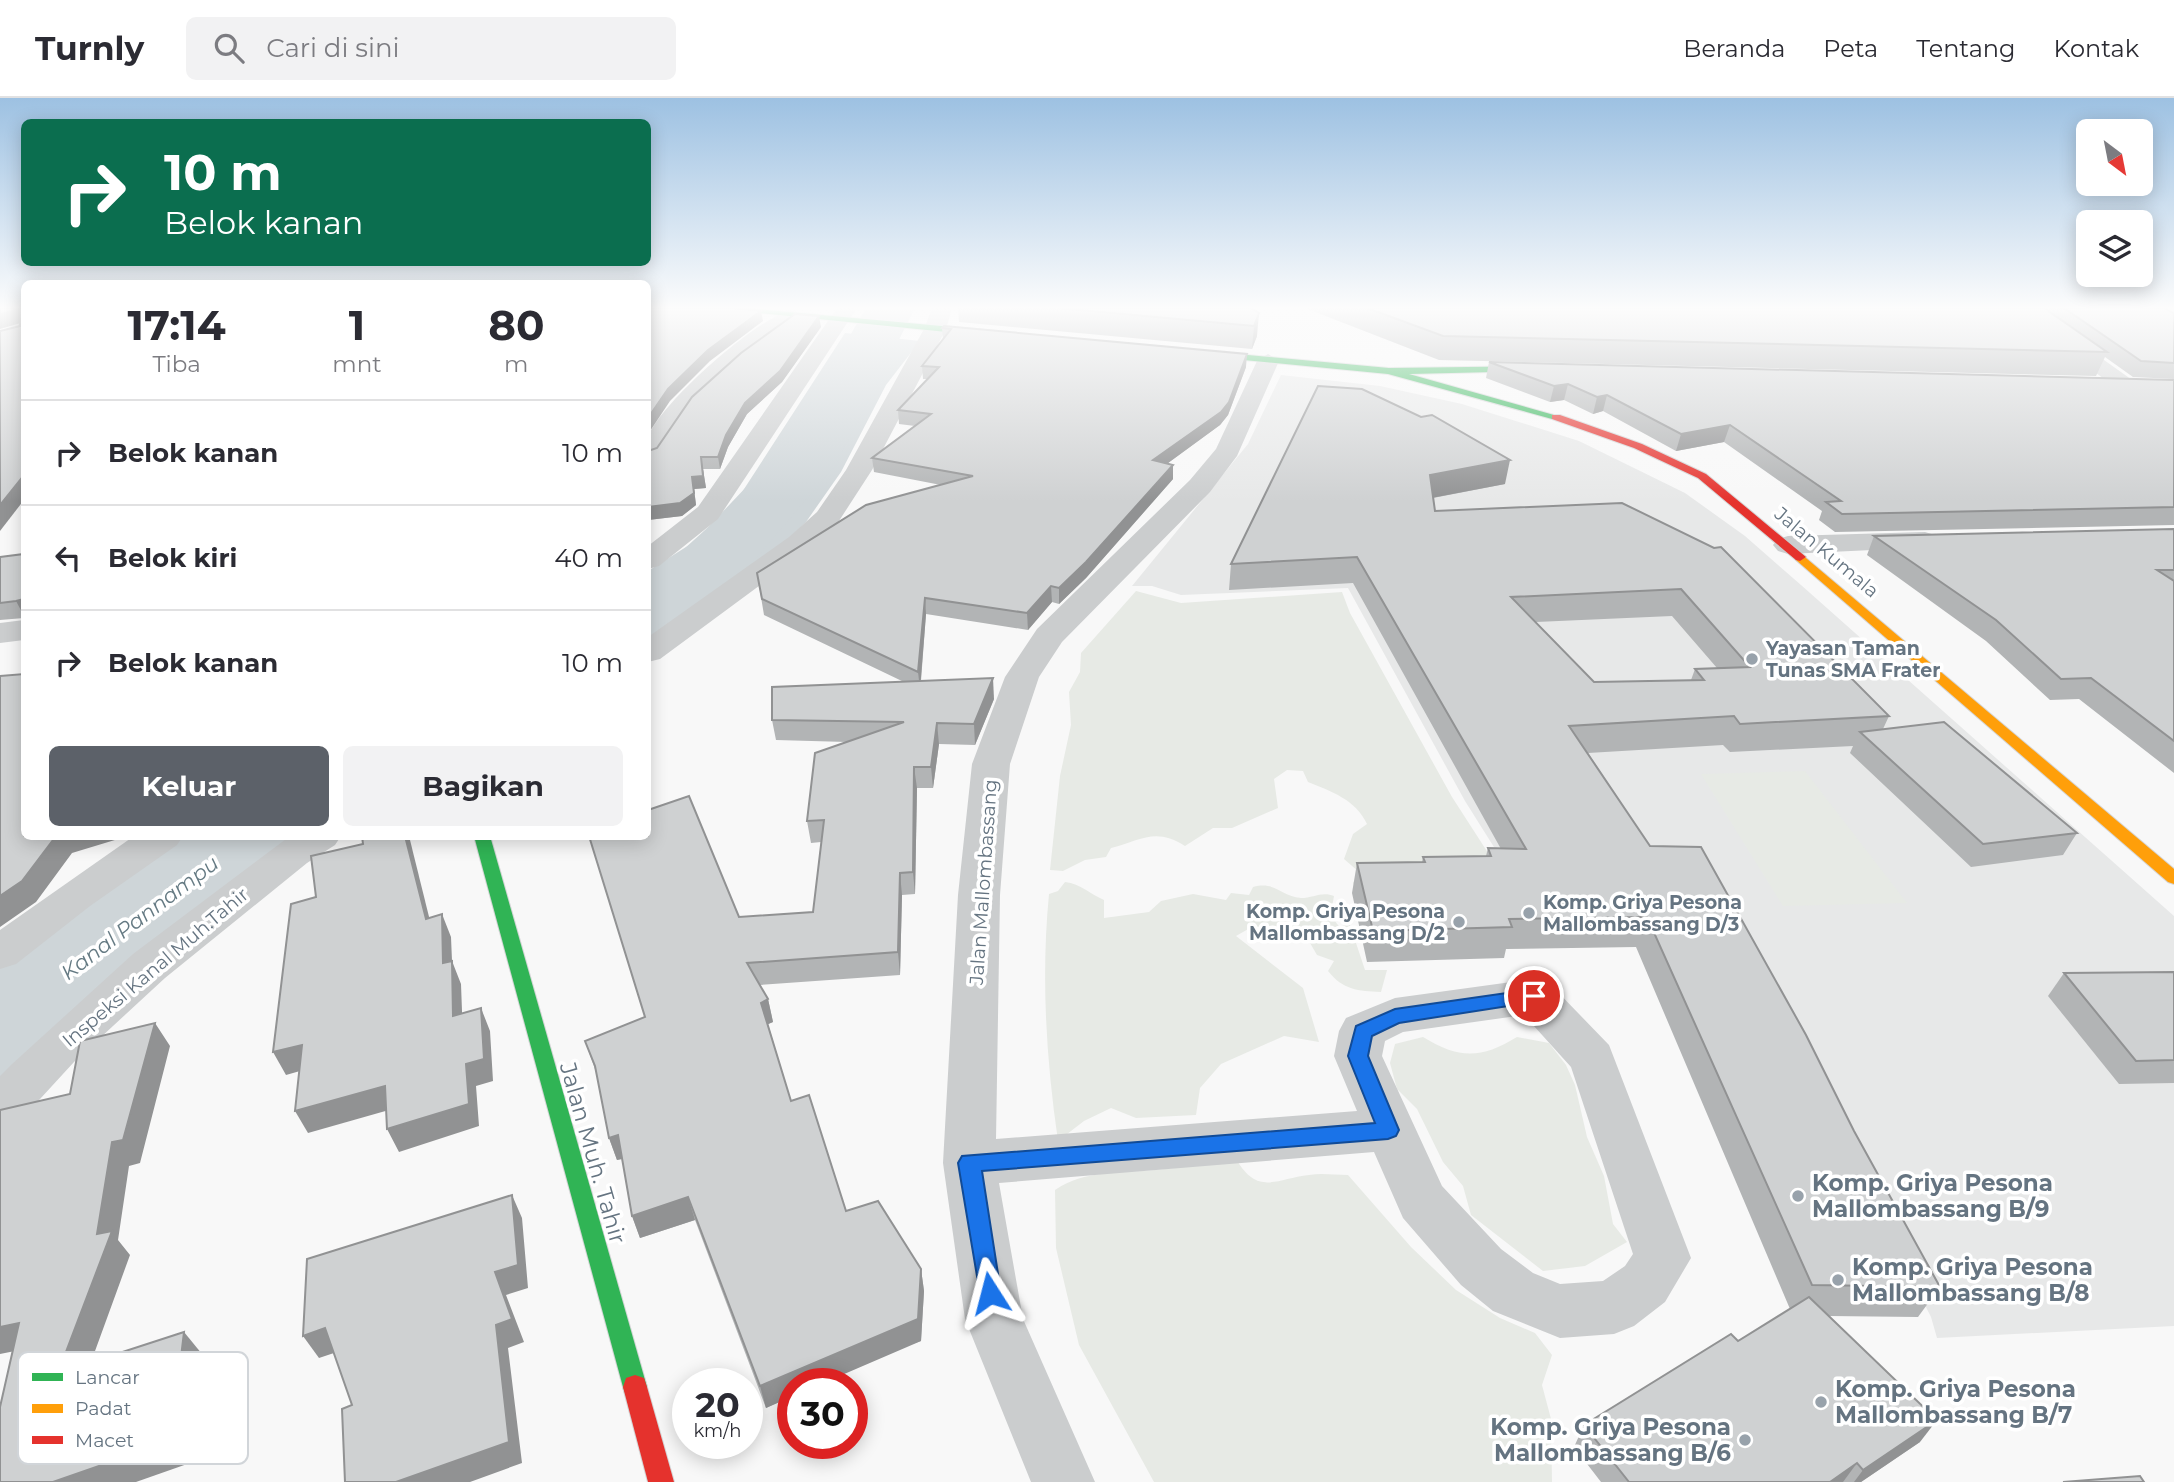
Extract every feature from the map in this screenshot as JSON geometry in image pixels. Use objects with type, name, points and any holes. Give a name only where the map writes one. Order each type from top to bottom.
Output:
[{"type":"main road","name":"Jalan Kumala","points":[[1395,373],[1577,423],[1639,446],[1702,476],[1787,545],[2174,878]]},
{"type":"main road","points":[[2105,386],[2141,387]]},
{"type":"main road","name":"Jalan Muh. Tahir","points":[[483,840],[661,1482]]},
{"type":"street","points":[[651,450],[683,402],[716,373]]},
{"type":"street","points":[[651,558],[708,513],[804,373]]},
{"type":"street","points":[[651,650],[799,543],[827,518],[859,470],[907,373]]},
{"type":"street","name":"Jalan Mallombassang","points":[[1063,1482],[994,1319],[969,1163],[979,895],[991,764],[1022,677],[1049,636],[1200,486],[1227,451],[1263,373]]},
{"type":"street","points":[[2118,373],[2141,387]]},
{"type":"street","points":[[1787,545],[1957,540]]},
{"type":"street","points":[[0,633],[21,630]]},
{"type":"street","points":[[0,953],[75,896],[157,840]]},
{"type":"street","name":"Inspeksi Kanal Muh.Tahir","points":[[0,1109],[39,1066],[119,992],[201,923],[315,840]]},
{"type":"street","points":[[1534,996],[1592,1058],[1663,1258],[1645,1284],[1614,1307],[1560,1311],[1513,1292],[1481,1267],[1422,1202],[1388,1130],[1358,1056],[1363,1031],[1395,1016],[1534,996]]},
{"type":"street","points":[[969,1163],[1388,1130]]},
{"type":"shaded area","points":[[1281,375],[1380,386],[1462,404],[1579,441],[1685,493],[1745,536],[2174,916],[2174,1326],[1937,1338],[1931,1317],[1769,997],[1509,871],[1465,801],[1348,588],[1181,595],[1152,586],[1132,586],[1248,444]]},
{"type":"shaded area","points":[[1136,591],[1181,603],[1342,592],[1350,613],[1452,797],[1492,859],[1356,889],[1353,883],[1359,872],[1344,859],[1353,834],[1367,824],[1356,809],[1342,797],[1308,782],[1303,771],[1287,770],[1274,779],[1278,808],[1232,828],[1213,828],[1185,846],[1165,837],[1148,837],[1111,848],[1106,857],[1085,860],[1063,871],[1050,870],[1060,776],[1071,725],[1069,692],[1080,672],[1081,653]]},
{"type":"shaded area","points":[[1805,771],[1907,903],[1783,906],[1701,774]]},
{"type":"shaded area","points":[[1065,882],[1081,887],[1104,900],[1104,918],[1149,912],[1161,901],[1193,894],[1226,900],[1231,893],[1249,895],[1253,887],[1261,886],[1273,887],[1301,898],[1321,894],[1334,896],[1334,918],[1339,926],[1350,925],[1365,970],[1387,970],[1381,992],[1352,988],[1339,982],[1328,971],[1334,961],[1317,955],[1310,943],[1321,938],[1313,927],[1250,928],[1236,936],[1303,988],[1319,1042],[1284,1036],[1221,1064],[1200,1088],[1196,1115],[1136,1118],[1111,1108],[1084,1121],[1058,1141],[1050,1079],[1045,956],[1049,894],[1058,891]]},
{"type":"shaded area","points":[[1423,1037],[1448,1049],[1470,1054],[1492,1049],[1517,1037],[1549,1043],[1566,1065],[1575,1085],[1587,1137],[1604,1176],[1613,1224],[1627,1242],[1585,1266],[1543,1271],[1471,1215],[1463,1186],[1443,1162],[1417,1109],[1397,1089],[1390,1063],[1395,1044]]},
{"type":"shaded area","points":[[1236,1159],[1252,1178],[1260,1181],[1277,1181],[1314,1174],[1348,1175],[1411,1247],[1456,1290],[1500,1318],[1535,1333],[1552,1355],[1542,1385],[1551,1419],[1552,1482],[1154,1482],[1079,1345],[1056,1248],[1055,1190],[1090,1176]]},
{"type":"water","points":[[819,373],[896,373],[886,385],[841,472],[806,522],[780,547],[651,638],[651,574],[684,549],[735,503]]},
{"type":"water","points":[[173,840],[299,840],[0,1080],[0,962]]},
{"type":"building","points":[[0,373],[21,373],[21,479],[0,505]]},
{"type":"building","points":[[651,373],[685,373],[668,389],[651,414]]},
{"type":"building","points":[[719,373],[778,373],[745,403],[726,435],[718,457],[701,457],[703,476],[692,477],[694,493],[680,503],[651,507],[651,450],[657,448],[692,397]]},
{"type":"building","points":[[934,373],[1240,373],[1229,402],[1221,412],[1153,460],[1173,465],[1086,562],[1059,588],[1051,586],[1027,613],[925,598],[918,672],[762,599],[757,573],[866,505],[973,476],[872,458],[931,414],[898,410]]},
{"type":"building","points":[[1518,373],[1892,373],[2174,380],[2174,507],[1842,514],[1826,502],[1841,501],[1730,425],[1681,434],[1607,395],[1597,397],[1568,384],[1554,386]]},
{"type":"building","points":[[1318,386],[1362,389],[1421,417],[1432,415],[1510,460],[1430,475],[1435,511],[1622,503],[1714,548],[1721,547],[1889,716],[1740,724],[1734,716],[1569,726],[1650,846],[1701,847],[1806,1035],[1854,1131],[1940,1287],[1812,1285],[1647,917],[1509,919],[1512,927],[1373,931],[1357,863],[1425,862],[1423,857],[1491,856],[1488,848],[1526,849],[1357,557],[1231,564]],"holes":[[[1681,589],[1750,667],[1695,669],[1704,680],[1594,682],[1511,597]]]},
{"type":"building","points":[[2174,529],[2174,570],[2157,570],[2174,581],[2174,741],[2091,678],[2061,679],[1996,620],[1874,536]]},
{"type":"building","points":[[21,554],[21,600],[0,603],[0,557]]},
{"type":"building","points":[[21,674],[21,840],[53,840],[22,881],[0,896],[0,676]]},
{"type":"building","points":[[993,678],[974,724],[937,723],[931,767],[914,767],[913,872],[900,873],[898,952],[747,963],[768,999],[761,1003],[791,1101],[809,1095],[846,1211],[878,1201],[921,1269],[918,1319],[802,1368],[777,1368],[777,1379],[763,1385],[763,1368],[753,1368],[688,1197],[632,1216],[618,1135],[609,1138],[595,1066],[585,1041],[645,1017],[590,840],[651,840],[651,809],[689,796],[739,917],[813,912],[824,820],[807,821],[815,753],[904,722],[772,720],[772,687]]},
{"type":"building","points":[[1944,722],[2077,833],[1983,844],[1860,732]]},
{"type":"building","points":[[362,840],[406,840],[426,919],[442,914],[443,963],[452,961],[453,1016],[481,1008],[484,1059],[466,1064],[469,1104],[387,1129],[385,1086],[295,1111],[302,1045],[273,1052],[291,904],[316,897],[311,856],[363,844]]},
{"type":"building","points":[[2174,972],[2174,1060],[2136,1061],[2064,973]]},
{"type":"building","points":[[155,1023],[123,1140],[112,1142],[97,1234],[112,1231],[66,1352],[18,1352],[18,1464],[105,1464],[53,1482],[0,1482],[0,1407],[19,1323],[0,1327],[0,1110],[70,1094],[80,1041]]},
{"type":"building","points":[[512,1195],[518,1265],[495,1272],[512,1319],[496,1325],[509,1442],[396,1482],[345,1482],[342,1409],[352,1405],[325,1328],[303,1336],[307,1259]]},
{"type":"building","points":[[1809,1297],[1937,1420],[1863,1470],[1857,1463],[1830,1482],[1629,1482],[1584,1425],[1731,1334],[1738,1341]]},
{"type":"building","points":[[184,1332],[182,1352],[123,1352]]},
{"type":"building","points":[[2140,1476],[2144,1482],[2063,1482]]},
{"type":"waterway","name":"Kanal Pannampu","points":[[651,602],[719,557],[813,453],[856,373]]},
{"type":"traffic: fast","points":[[1395,373],[1556,417]]},
{"type":"traffic: fast","points":[[483,840],[635,1387]]},
{"type":"traffic: slow","points":[[1800,557],[2174,878]]},
{"type":"traffic: jam","points":[[1556,417],[1638,446],[1702,476],[1800,557]]},
{"type":"traffic: jam","points":[[635,1387],[661,1482]]},
{"type":"place","name":"Yayasan Taman Tunas SMA Frater","points":[[1752,659]]},
{"type":"place","name":"Komp. Griya Pesona Mallombassang D/3","points":[[1529,913]]},
{"type":"place","name":"Komp. Griya Pesona Mallombassang D/2","points":[[1459,922]]},
{"type":"place","name":"Komp. Griya Pesona Mallombassang B/9","points":[[1798,1196]]},
{"type":"place","name":"Komp. Griya Pesona Mallombassang B/8","points":[[1838,1280]]},
{"type":"place","name":"Komp. Griya Pesona Mallombassang B/7","points":[[1821,1402]]},
{"type":"place","name":"Komp. Griya Pesona Mallombassang B/6","points":[[1745,1440]]},
{"type":"route","points":[[990,1293],[969,1163],[1388,1130],[1358,1056],[1363,1031],[1395,1016],[1534,996]]}]
